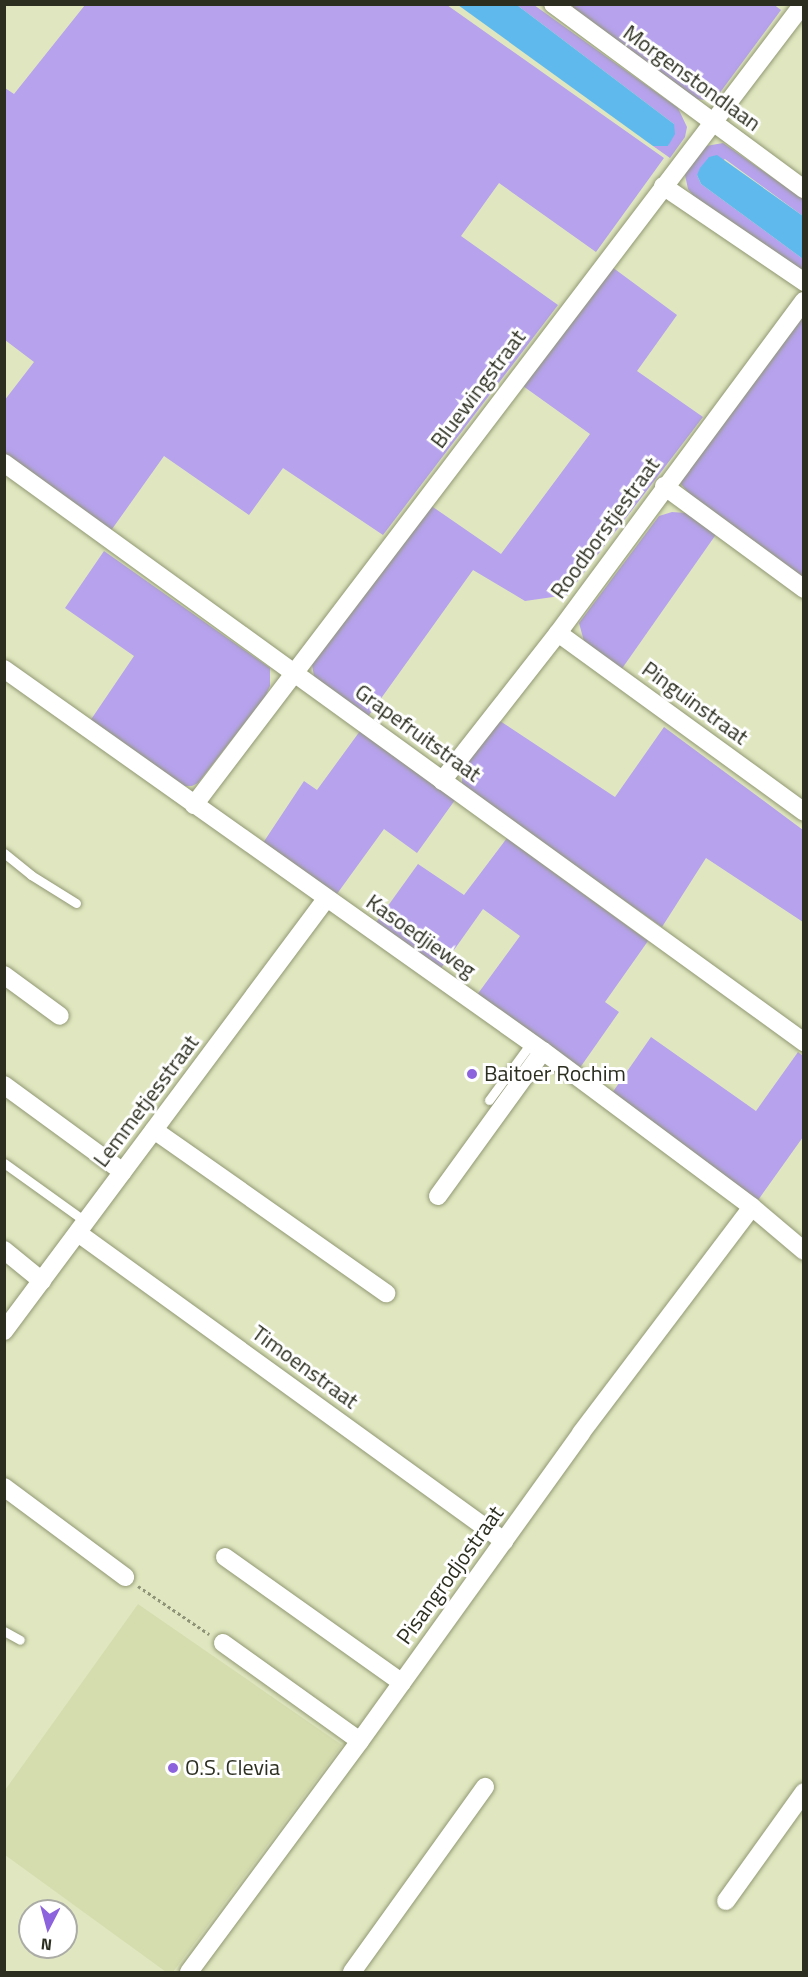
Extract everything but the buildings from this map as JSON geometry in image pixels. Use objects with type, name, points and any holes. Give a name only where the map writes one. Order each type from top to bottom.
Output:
[{"type":"street","name":"Bluewingstraat","points":[[194,805],[803,4]]},
{"type":"street","name":"Morgenstondlaan","points":[[557,6],[804,189]]},
{"type":"street","points":[[663,186],[804,282]]},
{"type":"street","name":"Roodborstjestraat","points":[[442,781],[558,633],[664,486],[804,301]]},
{"type":"street","name":"Grapefruitstraat","points":[[4,463],[804,1042]]},
{"type":"street","points":[[664,486],[804,589]]},
{"type":"street","name":"Pinguinstraat","points":[[558,633],[804,812]]},
{"type":"street","name":"Kasoedjieweg","points":[[4,669],[537,1047],[752,1207],[804,1251]]},
{"type":"street","name":"Lemmetjesstraat","points":[[4,1331],[326,899]]},
{"type":"street","points":[[4,975],[60,1016]]},
{"type":"street","points":[[438,1196],[537,1047]]},
{"type":"street","points":[[4,1085],[123,1172]]},
{"type":"street","points":[[154,1130],[386,1293]]},
{"type":"street","name":"Pisangrodjostraat","points":[[189,1972],[752,1207]]},
{"type":"street","name":"Timoenstraat","points":[[82,1227],[504,1541]]},
{"type":"street","points":[[4,1250],[42,1281]]},
{"type":"street","points":[[4,1487],[125,1577]]},
{"type":"street","points":[[225,1557],[402,1683]]},
{"type":"street","points":[[223,1643],[360,1742]]},
{"type":"street","points":[[352,1972],[485,1787]]},
{"type":"street","points":[[726,1901],[804,1792]]},
{"type":"lane","points":[[4,854],[31,875],[76,903]]},
{"type":"lane","points":[[489,1100],[537,1047]]},
{"type":"lane","points":[[4,1163],[82,1227]]},
{"type":"lane","points":[[4,1631],[20,1641]]},
{"type":"path","points":[[125,1577],[223,1643]]},
{"type":"shaded area","points":[[773,4],[781,10],[719,94],[706,100],[695,99],[573,10],[573,5]]},
{"type":"shaded area","points":[[85,5],[447,5],[664,158],[596,252],[499,183],[461,236],[558,305],[383,535],[283,468],[249,515],[164,456],[110,532],[5,458],[4,401],[34,362],[5,340],[5,88],[14,94]]},
{"type":"shaded area","points":[[517,5],[534,5],[678,108],[687,127],[685,137],[670,158],[653,146],[668,146],[674,124]]},
{"type":"shaded area","points":[[723,143],[803,199],[803,216],[725,159],[697,175],[701,184],[803,259],[803,276],[694,197],[688,189],[685,175],[688,168],[706,146]]},
{"type":"shaded area","points":[[612,267],[677,315],[637,371],[703,417],[567,595],[525,601],[473,570],[367,718],[315,682],[311,659],[430,505],[501,554],[590,434],[523,386]]},
{"type":"shaded area","points":[[803,314],[803,580],[691,496],[681,484],[683,473]]},
{"type":"shaded area","points":[[672,512],[686,513],[717,533],[621,670],[585,645],[579,623],[659,516]]},
{"type":"shaded area","points":[[104,551],[270,668],[270,686],[265,697],[198,783],[192,786],[184,786],[90,721],[134,656],[65,608]]},
{"type":"shaded area","points":[[500,721],[615,797],[664,727],[803,830],[803,922],[706,858],[662,927],[472,794],[462,783],[462,768]]},
{"type":"shaded area","points":[[360,731],[455,800],[417,853],[384,829],[334,898],[261,846],[304,781],[317,790]]},
{"type":"shaded area","points":[[507,838],[648,941],[605,1002],[619,1012],[577,1072],[474,999],[520,936],[483,909],[437,974],[372,928],[418,864],[464,895]]},
{"type":"shaded area","points":[[651,1037],[756,1111],[798,1052],[803,1056],[803,1137],[756,1203],[610,1096]]},
{"type":"shaded area","name":"O.S. Clevia","points":[[138,1604],[342,1745],[173,1972],[166,1972],[78,1908],[78,1899],[66,1899],[5,1855],[5,1790]]},
{"type":"water","points":[[458,5],[517,5],[674,124],[675,134],[668,146],[653,146]]},
{"type":"water","points":[[717,155],[803,216],[803,259],[701,184],[697,175],[700,168],[709,157]]},
{"type":"place","name":"Baitoer Rochim","points":[[472,1074]]},
{"type":"place","name":"O.S. Clevia","points":[[173,1768]]}]
